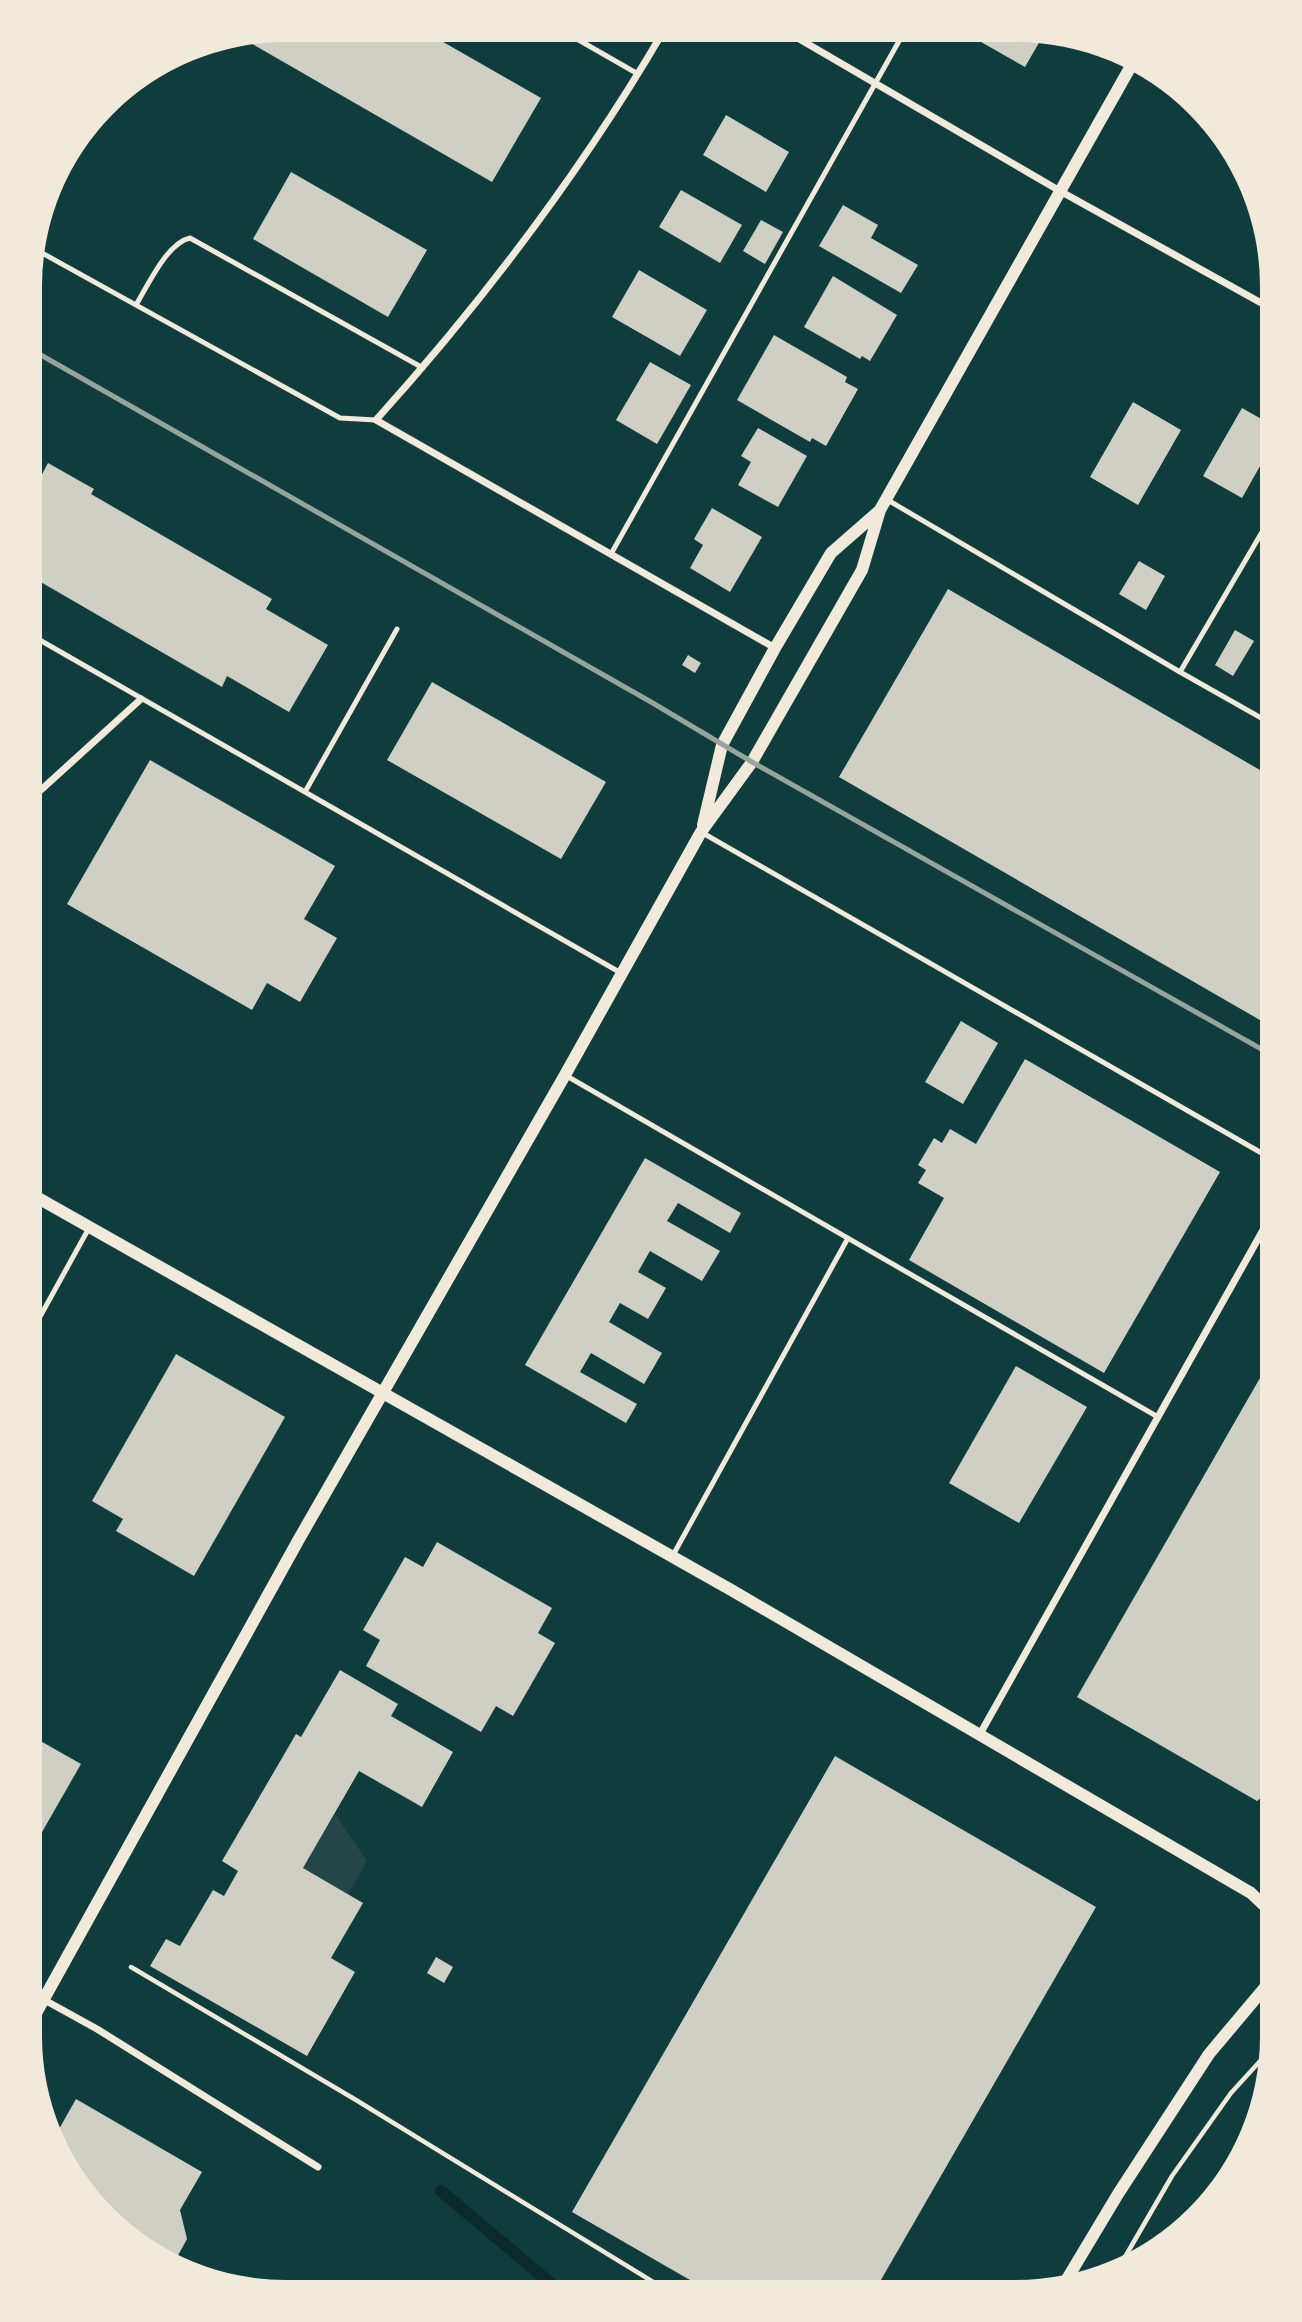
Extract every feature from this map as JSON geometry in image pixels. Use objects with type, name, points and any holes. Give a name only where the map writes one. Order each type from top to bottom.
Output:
[{"type":"street","points":[[657,42],[575,172],[502,271],[423,368],[376,420],[775,648]]},
{"type":"street","points":[[804,42],[1060,191],[1260,302]]},
{"type":"street","points":[[42,2003],[299,1539],[701,832],[752,762],[862,570],[883,505],[1128,69]]},
{"type":"street","points":[[701,832],[722,745],[775,648],[831,554],[883,505]]},
{"type":"street","points":[[42,789],[141,699]]},
{"type":"street","points":[[42,1200],[384,1392],[980,1734],[1251,1893],[1259,1901]]},
{"type":"street","points":[[980,1734],[1259,1236]]},
{"type":"street","points":[[1071,2274],[1118,2194],[1209,2054],[1259,1994]]},
{"type":"street","points":[[44,2000],[97,2029],[318,2167]]},
{"type":"lane","points":[[580,42],[638,75]]},
{"type":"lane","points":[[611,554],[898,42]]},
{"type":"lane","points":[[136,304],[180,240],[190,238],[423,368]]},
{"type":"lane","points":[[44,254],[340,418],[376,420]]},
{"type":"lane","points":[[883,505],[1260,717]]},
{"type":"lane","points":[[1180,672],[1260,536]]},
{"type":"lane","points":[[305,792],[397,629]]},
{"type":"lane","points":[[42,641],[622,973]]},
{"type":"lane","points":[[701,832],[1260,1152]]},
{"type":"lane","points":[[565,1075],[1158,1417]]},
{"type":"lane","points":[[42,1313],[90,1227]]},
{"type":"lane","points":[[672,1557],[848,1238]]},
{"type":"path","points":[[131,1967],[650,2280]]},
{"type":"path","points":[[1127,2253],[1171,2176],[1231,2093],[1258,2064]]},
{"type":"shaded area","points":[[335,1814],[367,1861],[348,1894],[303,1868]]},
{"type":"building","points":[[443,42],[541,98],[492,182],[253,44]]},
{"type":"building","points":[[981,42],[1039,43],[1025,67]]},
{"type":"building","points":[[726,115],[789,152],[766,192],[703,155]]},
{"type":"building","points":[[291,172],[427,250],[388,317],[253,239]]},
{"type":"building","points":[[681,190],[742,225],[720,263],[659,227]]},
{"type":"building","points":[[843,205],[878,225],[871,238],[918,265],[901,293],[819,246]]},
{"type":"building","points":[[761,220],[783,232],[765,264],[743,251]]},
{"type":"building","points":[[639,270],[707,310],[680,356],[612,317]]},
{"type":"building","points":[[833,276],[897,315],[870,361],[862,356],[860,359],[804,327]]},
{"type":"building","points":[[774,335],[847,377],[845,382],[858,389],[826,446],[812,438],[810,442],[737,400]]},
{"type":"building","points":[[650,362],[691,385],[657,444],[616,420]]},
{"type":"building","points":[[1133,402],[1181,430],[1138,505],[1090,477]]},
{"type":"building","points":[[1242,408],[1260,418],[1260,466],[1242,498],[1203,476]]},
{"type":"building","points":[[758,428],[807,456],[778,507],[738,485],[751,462],[741,456]]},
{"type":"building","points":[[48,463],[94,489],[91,494],[272,599],[266,609],[328,645],[289,712],[227,676],[222,687],[42,583],[42,474]]},
{"type":"building","points":[[712,508],[762,537],[730,592],[690,568],[703,545],[694,539]]},
{"type":"building","points":[[1139,561],[1165,576],[1146,610],[1119,594]]},
{"type":"building","points":[[948,589],[1260,770],[1260,1020],[839,777]]},
{"type":"building","points":[[1235,630],[1254,641],[1233,676],[1215,665]]},
{"type":"building","points":[[688,655],[701,663],[695,673],[682,665]]},
{"type":"building","points":[[432,682],[606,782],[561,859],[387,760]]},
{"type":"building","points":[[150,760],[335,866],[304,919],[337,938],[300,1002],[267,983],[252,1010],[67,904]]},
{"type":"building","points":[[961,1021],[998,1043],[963,1104],[925,1082]]},
{"type":"building","points":[[1025,1059],[1220,1172],[1104,1373],[909,1260],[944,1198],[918,1183],[926,1170],[918,1165],[934,1138],[942,1143],[950,1129],[976,1144]]},
{"type":"building","points":[[645,1158],[741,1213],[730,1233],[678,1203],[667,1221],[720,1251],[702,1281],[650,1251],[638,1272],[666,1288],[648,1319],[620,1303],[609,1322],[662,1353],[644,1384],[591,1353],[580,1372],[637,1404],[626,1423],[525,1365]]},
{"type":"building","points":[[176,1354],[285,1417],[194,1576],[116,1531],[123,1519],[92,1501]]},
{"type":"building","points":[[1016,1366],[1087,1407],[1019,1523],[949,1483]]},
{"type":"building","points":[[1259,1379],[1259,1799],[1257,1801],[1077,1697]]},
{"type":"building","points":[[437,1542],[552,1608],[538,1633],[555,1643],[513,1716],[496,1706],[481,1732],[366,1666],[380,1640],[363,1630],[405,1557],[423,1567]]},
{"type":"building","points":[[340,1670],[398,1704],[391,1716],[453,1752],[422,1807],[359,1771],[303,1868],[363,1903],[331,1958],[355,1972],[307,2056],[150,1966],[166,1939],[180,1946],[213,1890],[224,1896],[238,1871],[222,1861],[296,1734],[301,1737]]},
{"type":"building","points":[[42,1742],[81,1764],[42,1832]]},
{"type":"building","points":[[835,1756],[1096,1907],[881,2280],[690,2280],[572,2212]]},
{"type":"building","points":[[436,1957],[453,1967],[444,1983],[427,1973]]},
{"type":"building","points":[[76,2099],[202,2172],[180,2210],[187,2239],[179,2254],[137,2230],[113,2209],[92,2185],[60,2127]]},
{"type":"waterway","points":[[441,2191],[547,2280]]},
{"type":"railway","points":[[42,356],[752,762],[1260,1048]]}]
